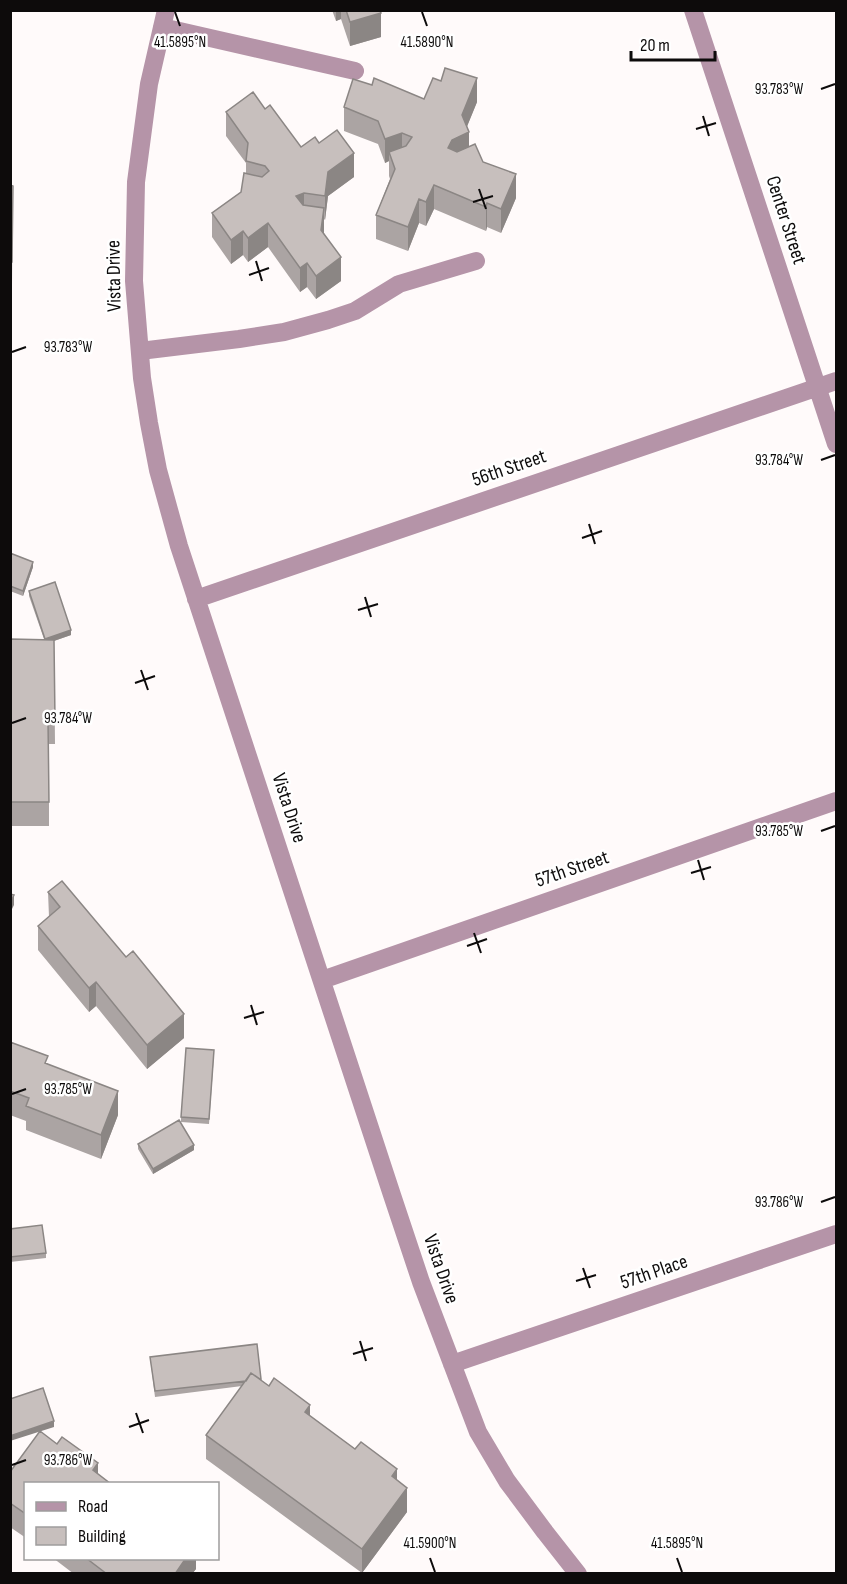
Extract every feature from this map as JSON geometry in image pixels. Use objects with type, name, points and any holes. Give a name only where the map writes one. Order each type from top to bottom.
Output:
[{"type":"street","name":"Center Street","points":[[693,10],[837,444]]},
{"type":"street","points":[[164,19],[355,71]]},
{"type":"street","name":"Vista Drive","points":[[164,19],[149,84],[136,182],[134,281],[147,411],[158,470],[196,599],[421,1282],[452,1364],[478,1432],[507,1481],[578,1574]]},
{"type":"street","points":[[140,351],[284,332],[355,311],[399,284],[476,261]]},
{"type":"street","name":"56th Street","points":[[196,599],[837,381]]},
{"type":"street","name":"57th Street","points":[[322,980],[837,801]]},
{"type":"street","name":"57th Place","points":[[452,1364],[837,1234]]},
{"type":"building","points":[[346,10],[380,10],[381,13],[350,22]]},
{"type":"building","points":[[445,68],[477,78],[462,115],[469,132],[452,140],[448,148],[457,152],[475,144],[483,162],[516,174],[501,209],[487,203],[486,207],[434,185],[426,202],[419,199],[408,227],[376,215],[395,169],[389,152],[406,146],[412,137],[402,133],[385,139],[378,121],[344,107],[353,79],[372,85],[374,78],[424,99],[433,78],[441,81]]},
{"type":"building","points":[[253,92],[265,109],[270,105],[301,147],[315,137],[319,143],[337,130],[354,153],[328,172],[325,196],[304,193],[296,196],[303,205],[324,208],[321,230],[341,257],[316,276],[307,263],[300,268],[268,223],[248,238],[243,231],[231,240],[212,213],[241,192],[244,173],[262,177],[269,171],[265,166],[246,161],[248,143],[226,112]]},
{"type":"building","points":[[10,185],[13,186],[12,262],[10,262]]},
{"type":"building","points":[[10,553],[33,562],[23,591],[10,586]]},
{"type":"building","points":[[55,582],[71,630],[45,639],[29,591]]},
{"type":"building","points":[[10,639],[54,640],[55,720],[48,720],[49,802],[10,802]]},
{"type":"building","points":[[62,881],[126,957],[133,951],[184,1014],[147,1045],[96,982],[89,988],[38,926],[60,907],[48,892]]},
{"type":"building","points":[[10,1042],[48,1056],[45,1063],[118,1091],[101,1135],[26,1106],[29,1098],[10,1091]]},
{"type":"building","points":[[186,1048],[214,1050],[209,1119],[181,1117]]},
{"type":"building","points":[[179,1120],[194,1145],[153,1169],[138,1144]]},
{"type":"building","points":[[42,1225],[46,1253],[10,1257],[10,1229]]},
{"type":"building","points":[[257,1344],[261,1379],[251,1373],[246,1381],[155,1391],[150,1357]]},
{"type":"building","points":[[251,1373],[269,1386],[274,1378],[310,1405],[305,1412],[355,1449],[361,1442],[397,1469],[392,1476],[407,1488],[362,1549],[206,1435]]},
{"type":"building","points":[[43,1388],[54,1421],[10,1436],[10,1399]]},
{"type":"building","points":[[40,1431],[57,1444],[62,1437],[98,1463],[93,1470],[108,1482],[24,1482],[24,1513],[10,1503],[10,1472]]},
{"type":"building","points":[[89,1560],[185,1560],[175,1574],[107,1574]]}]
